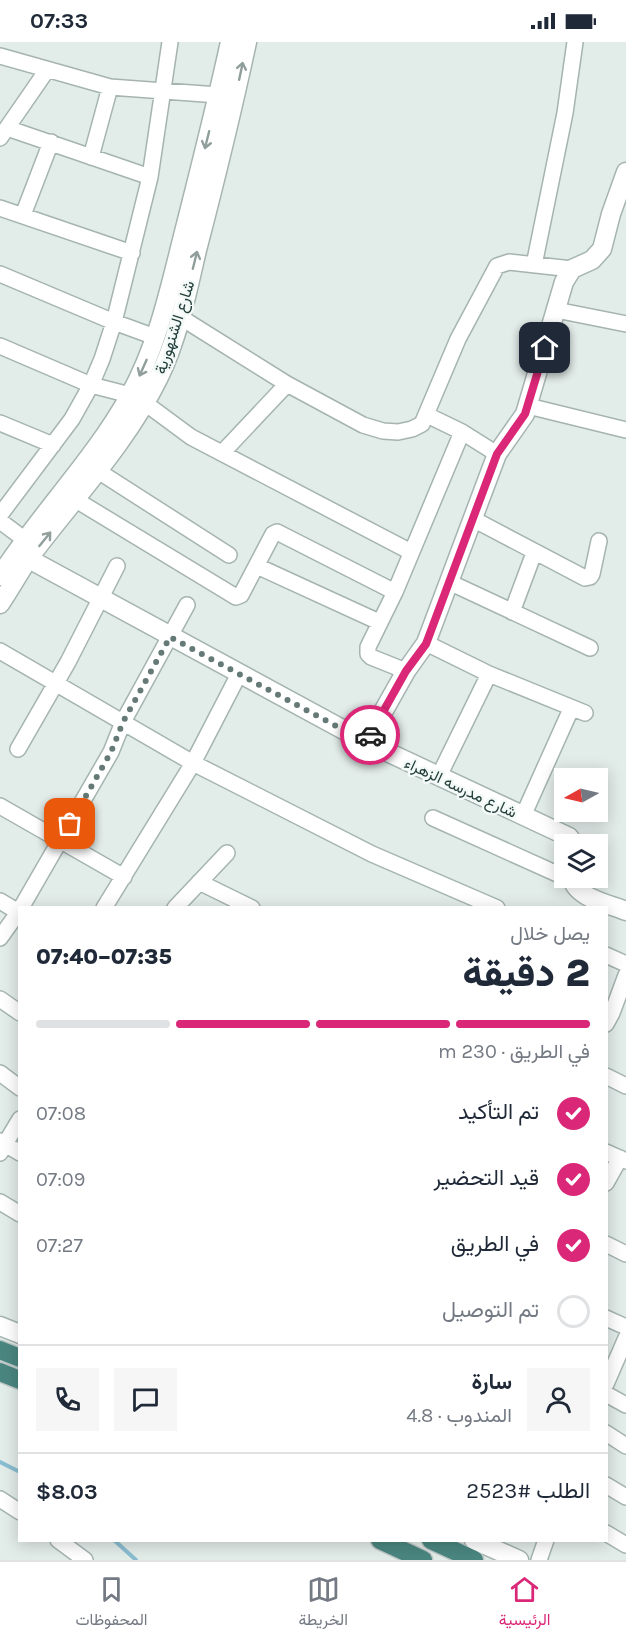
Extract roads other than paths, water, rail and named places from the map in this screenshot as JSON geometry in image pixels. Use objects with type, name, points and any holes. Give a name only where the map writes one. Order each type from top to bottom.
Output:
[{"type":"highway","points":[[0,1350],[18,1357]]},
{"type":"highway","points":[[0,1372],[18,1379]]},
{"type":"highway","points":[[383,1542],[403,1556],[423,1560]]},
{"type":"highway","points":[[435,1542],[474,1560]]},
{"type":"street","points":[[0,515],[72,419],[91,385],[114,322],[150,177],[170,42]]},
{"type":"street","name":"شارع الشنهورية","points":[[0,604],[29,559],[98,471],[137,399],[230,42]]},
{"type":"street","name":"شارع الشنهورية","points":[[0,576],[24,539],[109,429],[160,376],[180,317],[228,128],[247,42]]},
{"type":"street","points":[[534,265],[564,113],[575,42]]},
{"type":"street","points":[[0,56],[110,87],[218,95]]},
{"type":"street","points":[[47,70],[4,133],[51,142],[150,177]]},
{"type":"street","points":[[91,157],[110,87]]},
{"type":"street","points":[[23,215],[51,142]]},
{"type":"street","points":[[180,317],[287,384],[363,425],[382,431],[398,432],[412,429],[422,424],[427,415],[458,339],[497,266],[509,262],[572,269],[592,260],[602,249],[626,172]]},
{"type":"street","points":[[0,208],[132,253]]},
{"type":"street","points":[[366,742],[406,671],[426,644],[497,454],[502,444],[522,422],[564,282],[572,269]]},
{"type":"street","points":[[0,274],[155,337]]},
{"type":"street","points":[[556,310],[626,324]]},
{"type":"street","points":[[0,346],[91,385],[137,399],[191,436],[411,552]]},
{"type":"street","points":[[223,452],[287,384]]},
{"type":"street","points":[[528,405],[626,430]]},
{"type":"street","points":[[427,415],[462,432],[497,454]]},
{"type":"street","points":[[0,423],[53,445]]},
{"type":"street","points":[[406,671],[371,657],[368,654],[368,647],[378,622],[395,592],[462,432]]},
{"type":"street","points":[[98,471],[229,555]]},
{"type":"street","points":[[76,500],[236,597],[241,596],[273,534],[277,532],[395,592]]},
{"type":"street","points":[[472,519],[585,578],[590,578],[592,574],[599,541]]},
{"type":"street","points":[[0,521],[24,539]]},
{"type":"street","points":[[512,612],[534,553]]},
{"type":"street","name":"شارع مدرسه الزهراء","points":[[29,559],[366,742],[563,834]]},
{"type":"street","points":[[18,749],[57,682],[117,566]]},
{"type":"street","points":[[257,566],[378,622]]},
{"type":"street","points":[[449,582],[591,648]]},
{"type":"street","points":[[22,906],[111,752],[123,722],[187,605]]},
{"type":"street","points":[[426,644],[489,674],[578,711],[524,816]]},
{"type":"street","points":[[0,651],[193,763],[372,854],[492,906]]},
{"type":"street","points":[[105,906],[193,763],[239,674]]},
{"type":"street","points":[[438,776],[489,674]]},
{"type":"street","points":[[0,806],[124,878]]},
{"type":"street","points":[[433,818],[554,872]]},
{"type":"street","points":[[177,906],[227,853]]},
{"type":"street","points":[[199,882],[248,906]]},
{"type":"street","points":[[576,888],[585,895],[626,911]]},
{"type":"street","points":[[0,901],[18,910]]},
{"type":"street","points":[[0,938],[18,912]]},
{"type":"street","points":[[608,957],[626,964]]},
{"type":"street","points":[[615,1019],[626,975]]},
{"type":"street","points":[[0,999],[18,1012]]},
{"type":"street","points":[[0,1073],[18,1086]]},
{"type":"street","points":[[608,1077],[626,1086]]},
{"type":"street","points":[[18,1122],[2,1146],[18,1152]]},
{"type":"street","points":[[608,1178],[617,1157]]},
{"type":"street","points":[[0,1202],[18,1213]]},
{"type":"street","points":[[608,1245],[626,1254]]},
{"type":"street","points":[[608,1319],[626,1327]]},
{"type":"street","points":[[615,1377],[626,1338]]},
{"type":"street","points":[[608,1395],[626,1405]]},
{"type":"street","points":[[608,1434],[626,1446]]},
{"type":"street","points":[[608,1486],[626,1497]]},
{"type":"street","points":[[0,1499],[18,1511]]},
{"type":"street","points":[[608,1534],[626,1545]]},
{"type":"street","points":[[61,1542],[85,1560]]},
{"type":"street","points":[[478,1542],[519,1560]]},
{"type":"street","points":[[539,1560],[545,1542]]},
{"type":"waterway","points":[[0,1462],[18,1471]]},
{"type":"waterway","points":[[116,1542],[136,1560]]}]
